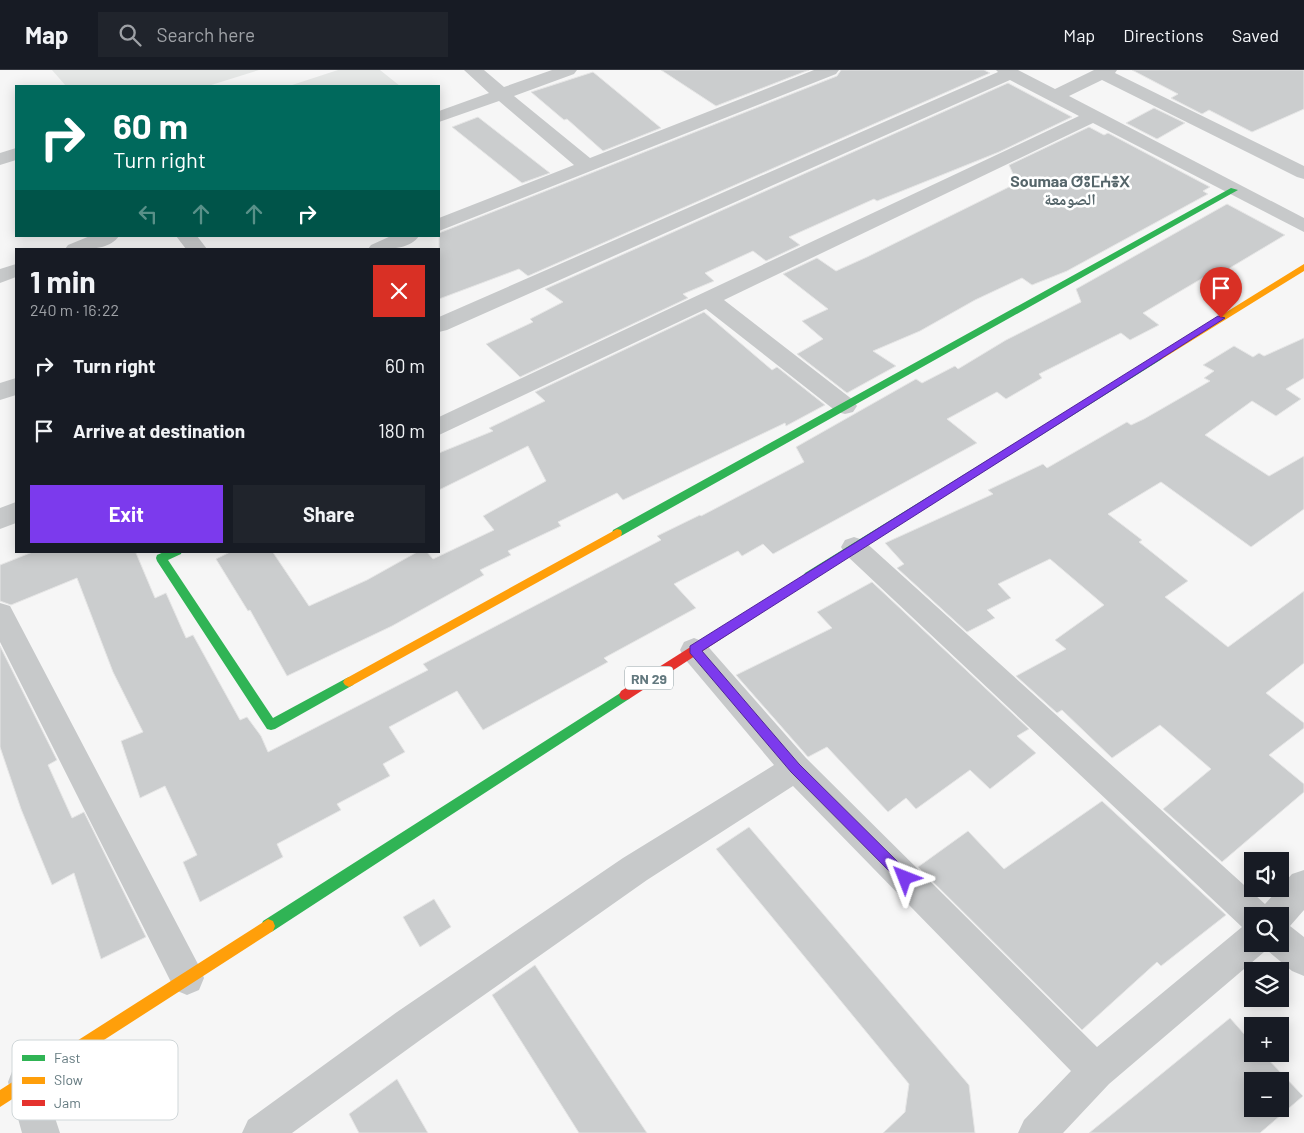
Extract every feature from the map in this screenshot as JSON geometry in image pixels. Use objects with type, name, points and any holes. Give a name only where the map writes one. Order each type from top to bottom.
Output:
[{"type":"street","points":[[473,70],[587,166]]},
{"type":"street","points":[[440,117],[568,70]]},
{"type":"street","points":[[440,225],[830,70]]},
{"type":"street","points":[[440,325],[1008,72],[1304,226]]},
{"type":"street","points":[[1055,96],[1105,72],[1304,174]]},
{"type":"street","points":[[440,427],[1093,116]]},
{"type":"street","points":[[165,554],[272,725],[1234,190]]},
{"type":"street","points":[[78,248],[106,237]]},
{"type":"street","points":[[187,237],[196,248]]},
{"type":"street","points":[[380,248],[407,237]]},
{"type":"street","name":"RN 29","points":[[91,1040],[854,547],[1304,266]]},
{"type":"street","points":[[0,276],[15,270]]},
{"type":"street","points":[[708,299],[845,406]]},
{"type":"street","points":[[0,392],[15,386]]},
{"type":"street","points":[[0,519],[15,512]]},
{"type":"street","points":[[854,547],[1244,907]]},
{"type":"street","points":[[0,614],[187,978]]},
{"type":"street","points":[[694,650],[795,768],[1096,1071]]},
{"type":"street","points":[[272,1130],[410,1025],[635,869],[795,768]]},
{"type":"street","points":[[1285,907],[1304,885]]},
{"type":"street","points":[[1289,946],[1304,959]]},
{"type":"street","points":[[1037,1133],[1096,1071],[1244,947]]},
{"type":"street","points":[[33,1120],[41,1133]]},
{"type":"shaded area","points":[[52,70],[259,70],[211,85],[65,85]]},
{"type":"shaded area","points":[[338,70],[380,70],[399,85],[292,85]]},
{"type":"building","points":[[661,70],[809,70],[716,106]]},
{"type":"building","points":[[841,70],[984,70],[990,73],[528,276],[519,269],[440,299],[440,233],[837,76]]},
{"type":"building","points":[[1132,70],[1304,70],[1304,109],[1252,132],[1209,110],[1202,114],[1171,98],[1178,94]]},
{"type":"building","points":[[593,72],[661,128],[603,151],[567,119],[564,120],[531,92]]},
{"type":"building","points":[[1008,83],[1072,117],[999,152],[877,201],[874,199],[789,237],[800,245],[766,261],[753,251],[705,273],[714,281],[683,294],[688,298],[520,377],[486,344],[533,322],[530,319],[563,302],[545,289]]},
{"type":"building","points":[[1154,108],[1185,123],[1157,139],[1126,123]]},
{"type":"building","points":[[478,117],[550,173],[522,183],[452,127]]},
{"type":"building","points":[[1089,127],[1104,135],[1108,133],[1210,187],[1203,191],[1208,194],[1067,271],[1032,285],[1022,278],[975,300],[920,331],[873,351],[896,366],[847,393],[797,354],[823,339],[802,321],[828,309],[783,274],[817,258],[836,271],[867,257],[1017,183],[1009,165]]},
{"type":"building","points":[[1227,204],[1285,235],[1218,275],[1213,272],[1143,313],[1159,325],[1130,340],[1121,333],[1039,374],[1042,378],[1006,399],[997,392],[947,419],[977,443],[773,554],[763,544],[742,556],[738,551],[674,584],[696,608],[604,658],[608,662],[483,730],[457,691],[389,727],[405,752],[383,764],[390,776],[337,804],[341,810],[277,844],[283,857],[200,902],[183,862],[197,855],[165,786],[140,798],[121,741],[143,732],[113,672],[77,578],[11,605],[0,601],[0,565],[30,553],[136,553],[155,598],[166,593],[186,638],[193,635],[240,720],[247,717],[261,736],[268,752],[428,670],[423,664],[661,540],[657,536],[701,516],[804,462],[796,447],[916,379],[922,383],[955,366],[958,369],[1006,340],[1081,302],[1076,289]]},
{"type":"building","points":[[704,312],[772,370],[777,367],[825,405],[786,426],[785,423],[623,500],[617,493],[558,522],[561,526],[508,551],[511,555],[480,570],[484,575],[392,626],[287,676],[250,610],[248,611],[216,559],[228,553],[273,553],[309,606],[367,580],[415,553],[428,553],[433,559],[494,530],[483,516],[546,481],[528,446],[440,490],[440,453],[493,431],[489,428],[545,401],[535,392]]},
{"type":"building","points":[[1304,338],[1304,378],[1286,389],[1301,399],[1276,416],[1252,401],[1205,435],[1269,476],[1304,456],[1304,509],[1251,547],[1161,482],[1108,514],[1142,540],[1139,542],[1188,581],[1165,597],[1228,647],[1304,591],[1304,663],[1266,693],[1304,723],[1304,728],[1269,755],[1304,784],[1304,792],[1222,862],[1163,809],[1211,769],[1160,725],[1112,758],[1062,710],[1057,713],[1016,676],[1066,649],[1055,640],[1104,605],[1050,559],[998,584],[1011,598],[987,610],[995,618],[967,632],[897,568],[904,564],[885,543],[993,494],[988,490],[1043,464],[1047,468],[1127,422],[1131,425],[1144,419],[1210,381],[1204,378],[1214,371],[1203,365],[1234,346],[1253,357],[1259,353],[1264,356]]},
{"type":"building","points":[[872,582],[1029,729],[1017,736],[1036,753],[990,789],[970,770],[916,809],[906,798],[888,812],[827,747],[808,757],[736,675],[832,628],[817,612]]},
{"type":"building","points":[[0,646],[57,760],[48,765],[72,818],[84,812],[146,937],[101,959],[74,873],[52,885],[21,809],[0,747]]},
{"type":"building","points":[[1102,801],[1226,915],[1161,966],[1157,962],[1082,1030],[918,867],[968,831],[1004,869]]},
{"type":"building","points":[[749,827],[969,1085],[975,1133],[883,1133],[905,1112],[909,1084],[716,849]]},
{"type":"building","points":[[434,899],[451,927],[420,947],[403,917]]},
{"type":"building","points":[[535,965],[647,1133],[579,1133],[492,995]]},
{"type":"building","points":[[1230,1018],[1244,1034],[1244,1062],[1271,1062],[1280,1072],[1244,1072],[1244,1117],[1279,1117],[1260,1133],[1089,1133]]},
{"type":"building","points":[[397,1079],[428,1133],[359,1133],[349,1114]]},
{"type":"building","points":[[1289,1081],[1303,1096],[1289,1108]]},
{"type":"traffic: fast","points":[[617,533],[1234,190]]},
{"type":"traffic: fast","points":[[809,576],[1159,357]]},
{"type":"traffic: fast","points":[[172,553],[161,558],[271,725],[349,682]]},
{"type":"traffic: fast","points":[[268,926],[625,695]]},
{"type":"traffic: slow","points":[[1159,357],[1304,267]]},
{"type":"traffic: slow","points":[[349,682],[617,533]]},
{"type":"traffic: slow","points":[[91,1040],[268,926]]},
{"type":"traffic: slow","points":[[0,1099],[12,1091]]},
{"type":"traffic: jam","points":[[625,695],[809,576]]},
{"type":"district","name":"Soumaa ⵚⵓⵎⵄⴻⵝ الصومعة","points":[[1070,189]]},
{"type":"route","points":[[905,878],[795,768],[694,650],[854,547],[1221,318]]}]
